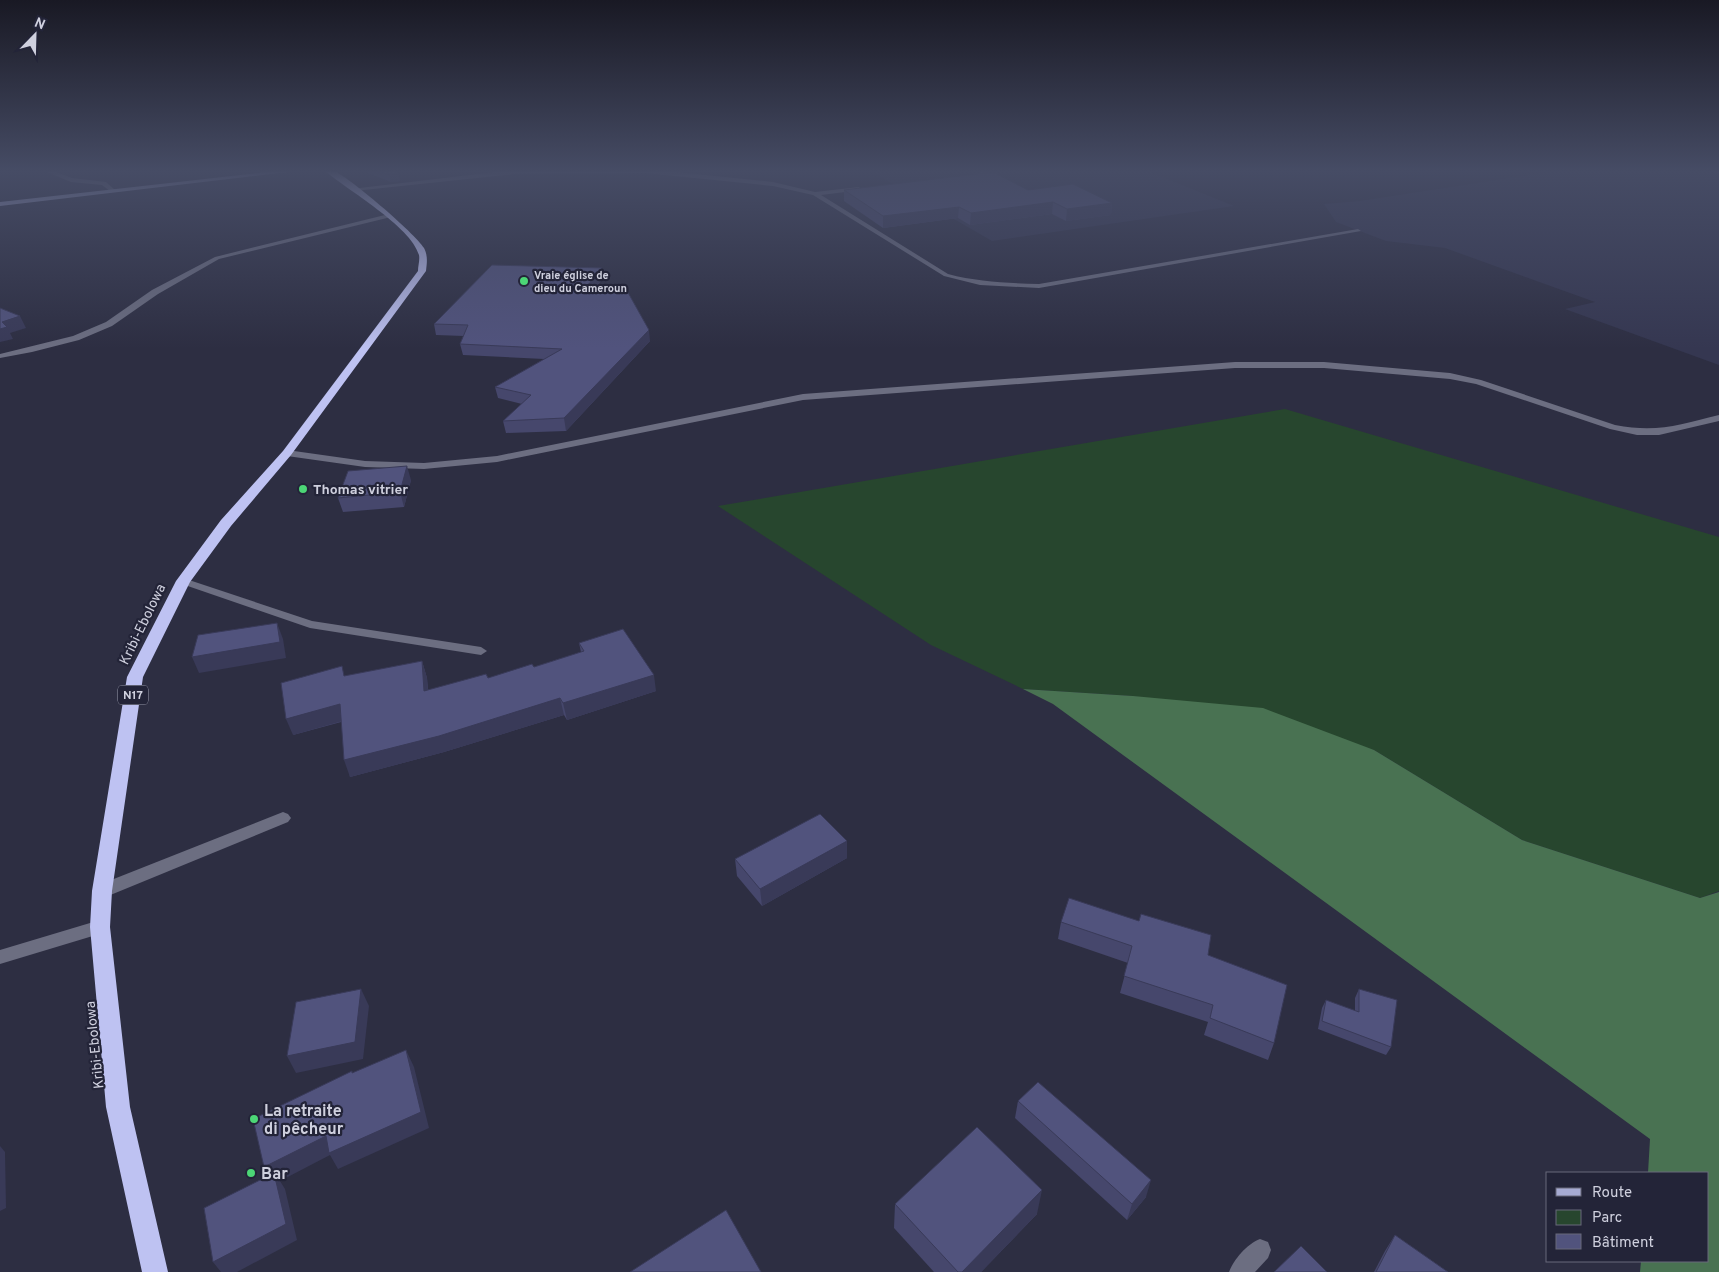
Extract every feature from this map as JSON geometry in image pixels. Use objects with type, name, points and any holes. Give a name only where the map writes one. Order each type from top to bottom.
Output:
[{"type":"highway","name":"Kribi-Ebolowa","points":[[155,1272],[118,1107],[100,927],[102,891],[136,677],[183,581],[226,523],[287,453],[328,401],[422,271],[424,255],[419,245],[403,229]]},
{"type":"street","points":[[0,356],[32,350],[76,338],[109,324],[155,292],[217,258],[334,229]]},
{"type":"street","points":[[872,229],[946,275],[964,281],[1000,285],[1039,286],[1358,231]]},
{"type":"street","points":[[287,453],[365,464],[424,466],[496,459],[803,397],[1235,365],[1324,365],[1450,376],[1478,382],[1613,427],[1637,432],[1659,432],[1719,418]]},
{"type":"street","points":[[183,581],[310,624],[482,651]]},
{"type":"street","points":[[102,891],[283,818]]},
{"type":"street","points":[[0,957],[100,927]]},
{"type":"street","points":[[1240,1272],[1260,1250]]},
{"type":"shaded area","points":[[972,229],[1072,229],[992,241]]},
{"type":"shaded area","points":[[1355,229],[1719,229],[1719,365],[1565,309],[1595,302],[1445,248],[1386,241]]},
{"type":"green space","points":[[1285,409],[1719,537],[1719,891],[1700,898],[1522,840],[1374,750],[1133,696],[1023,689],[931,645],[718,506]]},
{"type":"green space","points":[[1023,689],[1133,696],[1263,708],[1374,750],[1522,840],[1700,898],[1719,892],[1719,1272],[1640,1272],[1641,1262],[1709,1262],[1709,1172],[1648,1172],[1650,1139],[1053,704]]},
{"type":"building","points":[[492,265],[602,268],[584,290],[626,289],[649,330],[564,418],[503,421],[531,395],[495,387],[562,349],[460,344],[468,325],[434,324]]},
{"type":"building","points":[[0,308],[20,316],[2,322],[7,327],[0,329]]},
{"type":"building","points":[[407,466],[400,492],[338,498],[348,471]]},
{"type":"building","points":[[277,623],[280,642],[192,657],[198,635]]},
{"type":"building","points":[[623,629],[654,675],[563,703],[560,698],[439,736],[344,760],[340,704],[286,719],[281,683],[342,666],[344,676],[422,661],[424,691],[486,674],[488,678],[532,664],[534,667],[584,651],[579,643]]},
{"type":"building","points":[[820,814],[847,841],[760,889],[735,859]]},
{"type":"building","points":[[1069,898],[1139,921],[1141,914],[1211,935],[1208,955],[1287,985],[1274,1043],[1210,1018],[1213,1005],[1124,976],[1132,946],[1061,922]]},
{"type":"building","points":[[361,989],[355,1042],[287,1056],[296,1002]]},
{"type":"building","points":[[1359,989],[1397,1000],[1391,1047],[1322,1021],[1326,1000],[1359,1012]]},
{"type":"building","points":[[406,1050],[421,1112],[329,1153],[326,1136],[264,1167],[253,1119],[352,1071],[352,1073]]},
{"type":"building","points":[[1038,1082],[1151,1180],[1132,1204],[1018,1101]]},
{"type":"building","points":[[977,1127],[1042,1190],[962,1272],[958,1272],[895,1204]]},
{"type":"building","points":[[274,1173],[286,1224],[213,1262],[204,1208]]},
{"type":"building","points":[[726,1210],[761,1272],[630,1272]]},
{"type":"building","points":[[1395,1235],[1448,1272],[1376,1272]]},
{"type":"building","points":[[1301,1246],[1327,1272],[1274,1272]]},
{"type":"place","name":"Vraie église de dieu du Cameroun","points":[[524,281]]},
{"type":"place","name":"Thomas vitrier","points":[[303,489]]},
{"type":"place","name":"La retraite di pêcheur","points":[[254,1119]]},
{"type":"place","name":"Bar","points":[[251,1173]]}]
